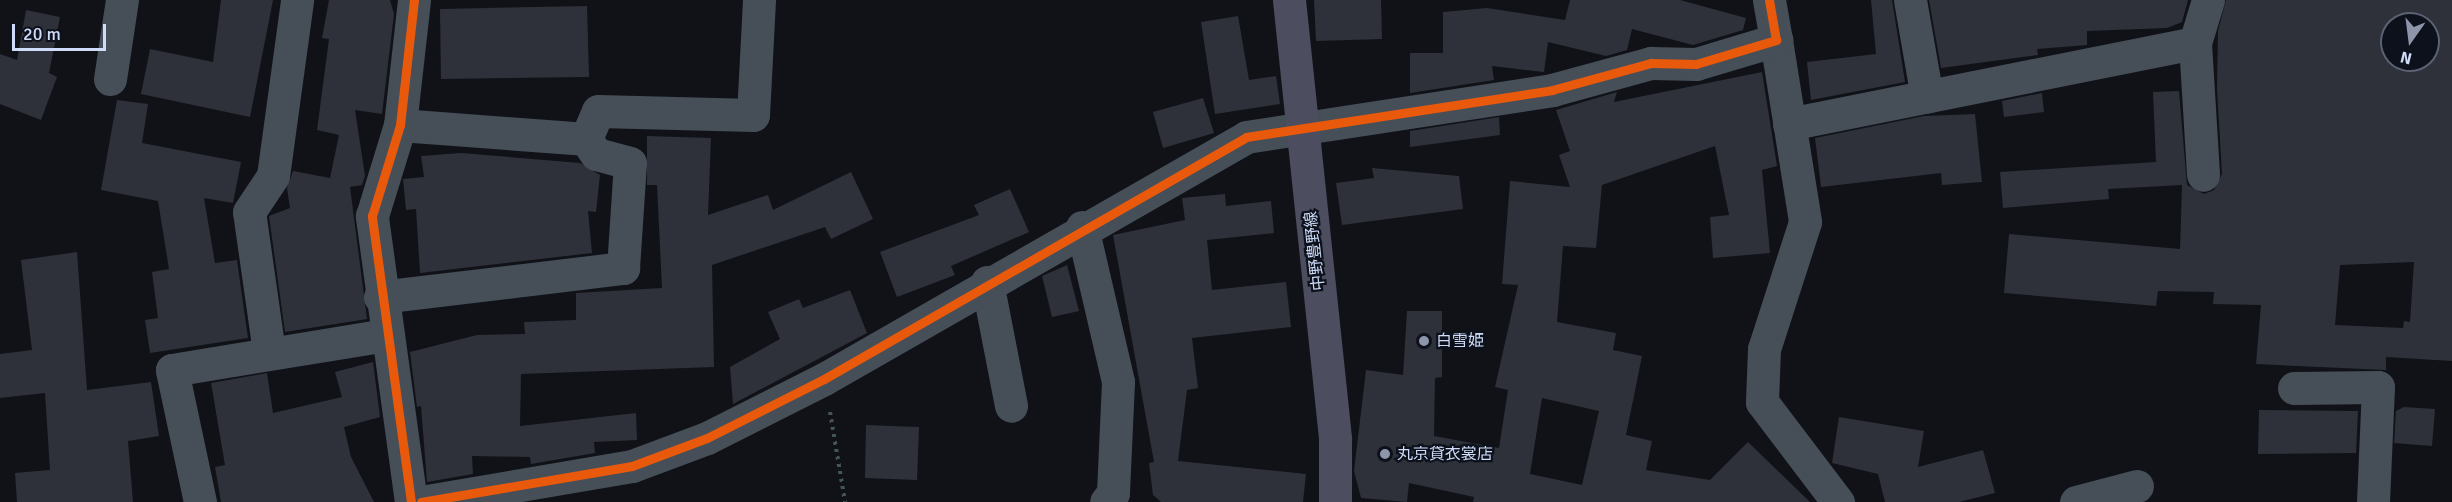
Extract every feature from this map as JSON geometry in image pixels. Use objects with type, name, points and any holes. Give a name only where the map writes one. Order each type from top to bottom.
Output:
[{"type":"main road","name":"中野豊野線","points":[[1289,0],[1335,441],[1335,502]]},
{"type":"street","points":[[110,79],[122,0]]},
{"type":"street","points":[[269,352],[249,212],[273,176],[297,0]]},
{"type":"street","points":[[411,502],[385,334],[372,216],[400,125],[414,0]]},
{"type":"street","points":[[586,139],[598,111],[753,115],[759,0]]},
{"type":"street","points":[[1769,0],[1804,222],[1764,349],[1762,402],[1838,502]]},
{"type":"street","points":[[1910,0],[1927,97]]},
{"type":"street","points":[[2203,175],[2195,43],[2208,0]]},
{"type":"street","points":[[421,502],[632,466],[707,438],[824,379],[1082,227],[1246,137],[1302,125],[1552,90],[1651,63],[1696,64],[1776,40]]},
{"type":"street","points":[[1789,124],[2195,43]]},
{"type":"street","points":[[400,125],[586,139]]},
{"type":"street","points":[[380,297],[623,268],[630,163],[596,153],[586,139]]},
{"type":"street","points":[[1082,227],[1118,382],[1113,493],[1106,502]]},
{"type":"street","points":[[987,282],[1011,406]]},
{"type":"street","points":[[200,502],[172,370],[385,334]]},
{"type":"street","points":[[2294,388],[2378,387],[2373,502]]},
{"type":"street","points":[[2076,502],[2137,486]]},
{"type":"path","points":[[824,379],[845,502]]},
{"type":"building","points":[[221,0],[273,0],[250,117],[141,94],[150,49],[213,62]]},
{"type":"building","points":[[329,0],[390,0],[394,14],[382,114],[355,110],[365,176],[362,185],[350,187],[367,319],[285,332],[269,216],[290,208],[287,188],[293,171],[330,178],[339,135],[317,130],[329,39],[322,38]]},
{"type":"building","points":[[1314,0],[1381,0],[1382,39],[1316,41]]},
{"type":"building","points":[[1570,0],[1680,0],[1746,18],[1743,30],[1693,45],[1632,29],[1627,50],[1606,56],[1548,42],[1544,72],[1492,66],[1494,80],[1410,93],[1410,53],[1443,53],[1443,12],[1487,8],[1565,20]]},
{"type":"building","points":[[1871,0],[1892,0],[1905,82],[1811,100],[1807,62],[1876,54]]},
{"type":"building","points":[[1929,0],[2188,0],[2182,22],[2167,28],[2087,31],[2087,45],[2037,49],[2038,55],[1941,68]]},
{"type":"building","points":[[2226,0],[2452,0],[2452,361],[2386,357],[2386,370],[2256,364],[2261,305],[2213,304],[2214,292],[2158,291],[2156,306],[2004,293],[2009,234],[2180,249],[2182,185],[2108,189],[2109,199],[2003,208],[2000,172],[2156,162],[2153,92],[2179,91],[2187,185],[2204,194],[2214,190],[2222,174],[2217,89],[2218,31]],"holes":[[[2414,262],[2410,322],[2404,321],[2403,328],[2335,325],[2340,265]]]},
{"type":"building","points":[[587,6],[589,77],[441,79],[440,9]]},
{"type":"building","points":[[26,10],[60,17],[49,73],[57,77],[41,120],[0,104],[0,54],[17,60]]},
{"type":"building","points":[[1238,16],[1249,80],[1276,76],[1280,104],[1215,114],[1201,22]]},
{"type":"building","points":[[1762,72],[1777,166],[1762,170],[1770,253],[1713,258],[1710,217],[1729,215],[1715,146],[1602,185],[1596,248],[1563,246],[1557,322],[1616,333],[1613,350],[1642,356],[1626,435],[1652,441],[1646,470],[1710,480],[1748,442],[1810,502],[1473,502],[1474,497],[1409,483],[1407,502],[1361,498],[1354,471],[1366,370],[1403,375],[1407,311],[1442,311],[1442,377],[1435,378],[1434,436],[1499,448],[1508,390],[1495,387],[1518,285],[1502,284],[1510,181],[1570,187],[1559,155],[1570,151],[1556,110],[1617,92],[1614,102]],"holes":[[[1542,398],[1599,411],[1582,485],[1530,474]]]},
{"type":"building","points":[[2042,93],[2044,112],[2004,117],[2002,101]]},
{"type":"building","points":[[1203,98],[1214,133],[1163,148],[1153,112]]},
{"type":"building","points":[[117,100],[148,104],[142,143],[241,162],[233,203],[204,198],[215,263],[237,260],[248,338],[150,353],[145,320],[158,318],[152,272],[169,269],[158,201],[101,190]]},
{"type":"building","points":[[1975,114],[1982,182],[1942,185],[1941,173],[1821,187],[1815,138],[1924,116]]},
{"type":"building","points":[[1499,117],[1500,135],[1410,147],[1410,131]]},
{"type":"building","points":[[647,136],[711,138],[708,215],[768,195],[773,210],[851,172],[873,219],[831,239],[825,227],[712,265],[714,367],[521,374],[520,426],[636,413],[637,440],[594,442],[595,453],[531,464],[530,457],[472,456],[473,474],[427,482],[421,406],[417,407],[410,352],[477,335],[525,334],[524,322],[576,320],[576,293],[662,288],[657,185],[647,185]]},
{"type":"building","points":[[461,153],[580,163],[600,175],[596,212],[588,211],[592,253],[420,273],[416,209],[406,210],[403,179],[424,177],[421,156]]},
{"type":"building","points":[[1372,168],[1459,176],[1463,209],[1342,225],[1336,183],[1374,178]]},
{"type":"building","points":[[1010,189],[1029,232],[951,266],[955,275],[897,297],[880,252],[979,215],[974,205]]},
{"type":"building","points":[[1225,194],[1226,206],[1271,201],[1274,233],[1207,240],[1212,290],[1286,282],[1291,327],[1192,338],[1198,388],[1187,390],[1178,461],[1306,474],[1303,502],[1161,502],[1153,495],[1149,463],[1154,462],[1113,235],[1185,220],[1182,198]]},
{"type":"building","points":[[77,252],[87,390],[151,382],[159,436],[128,441],[133,502],[17,502],[15,473],[50,470],[45,393],[0,398],[0,354],[32,350],[21,260]]},
{"type":"building","points":[[1067,265],[1079,311],[1052,317],[1042,276]]},
{"type":"building","points":[[850,290],[867,333],[733,404],[730,367],[780,339],[768,312],[799,299],[803,308]]},
{"type":"building","points":[[373,362],[380,417],[344,427],[351,457],[374,502],[221,502],[215,467],[225,465],[211,383],[267,373],[273,413],[342,397],[335,372]]},
{"type":"building","points":[[2404,407],[2435,409],[2432,446],[2394,443],[2396,411]]},
{"type":"building","points":[[2259,410],[2358,411],[2356,453],[2258,454]]},
{"type":"building","points":[[1839,417],[1924,431],[1918,467],[1983,450],[1995,493],[1959,502],[1885,502],[1878,474],[1832,463]]},
{"type":"building","points":[[866,425],[919,427],[917,480],[865,478]]},
{"type":"cycle path","points":[[411,502],[372,216],[400,125],[414,0]]},
{"type":"cycle path","points":[[421,502],[632,466],[707,438],[824,379],[1246,137],[1552,90],[1651,63],[1696,64],[1776,40],[1769,0]]},
{"type":"place","name":"白雪姫","points":[[1424,341]]},
{"type":"place","name":"丸京貸衣裳店","points":[[1385,454]]}]
